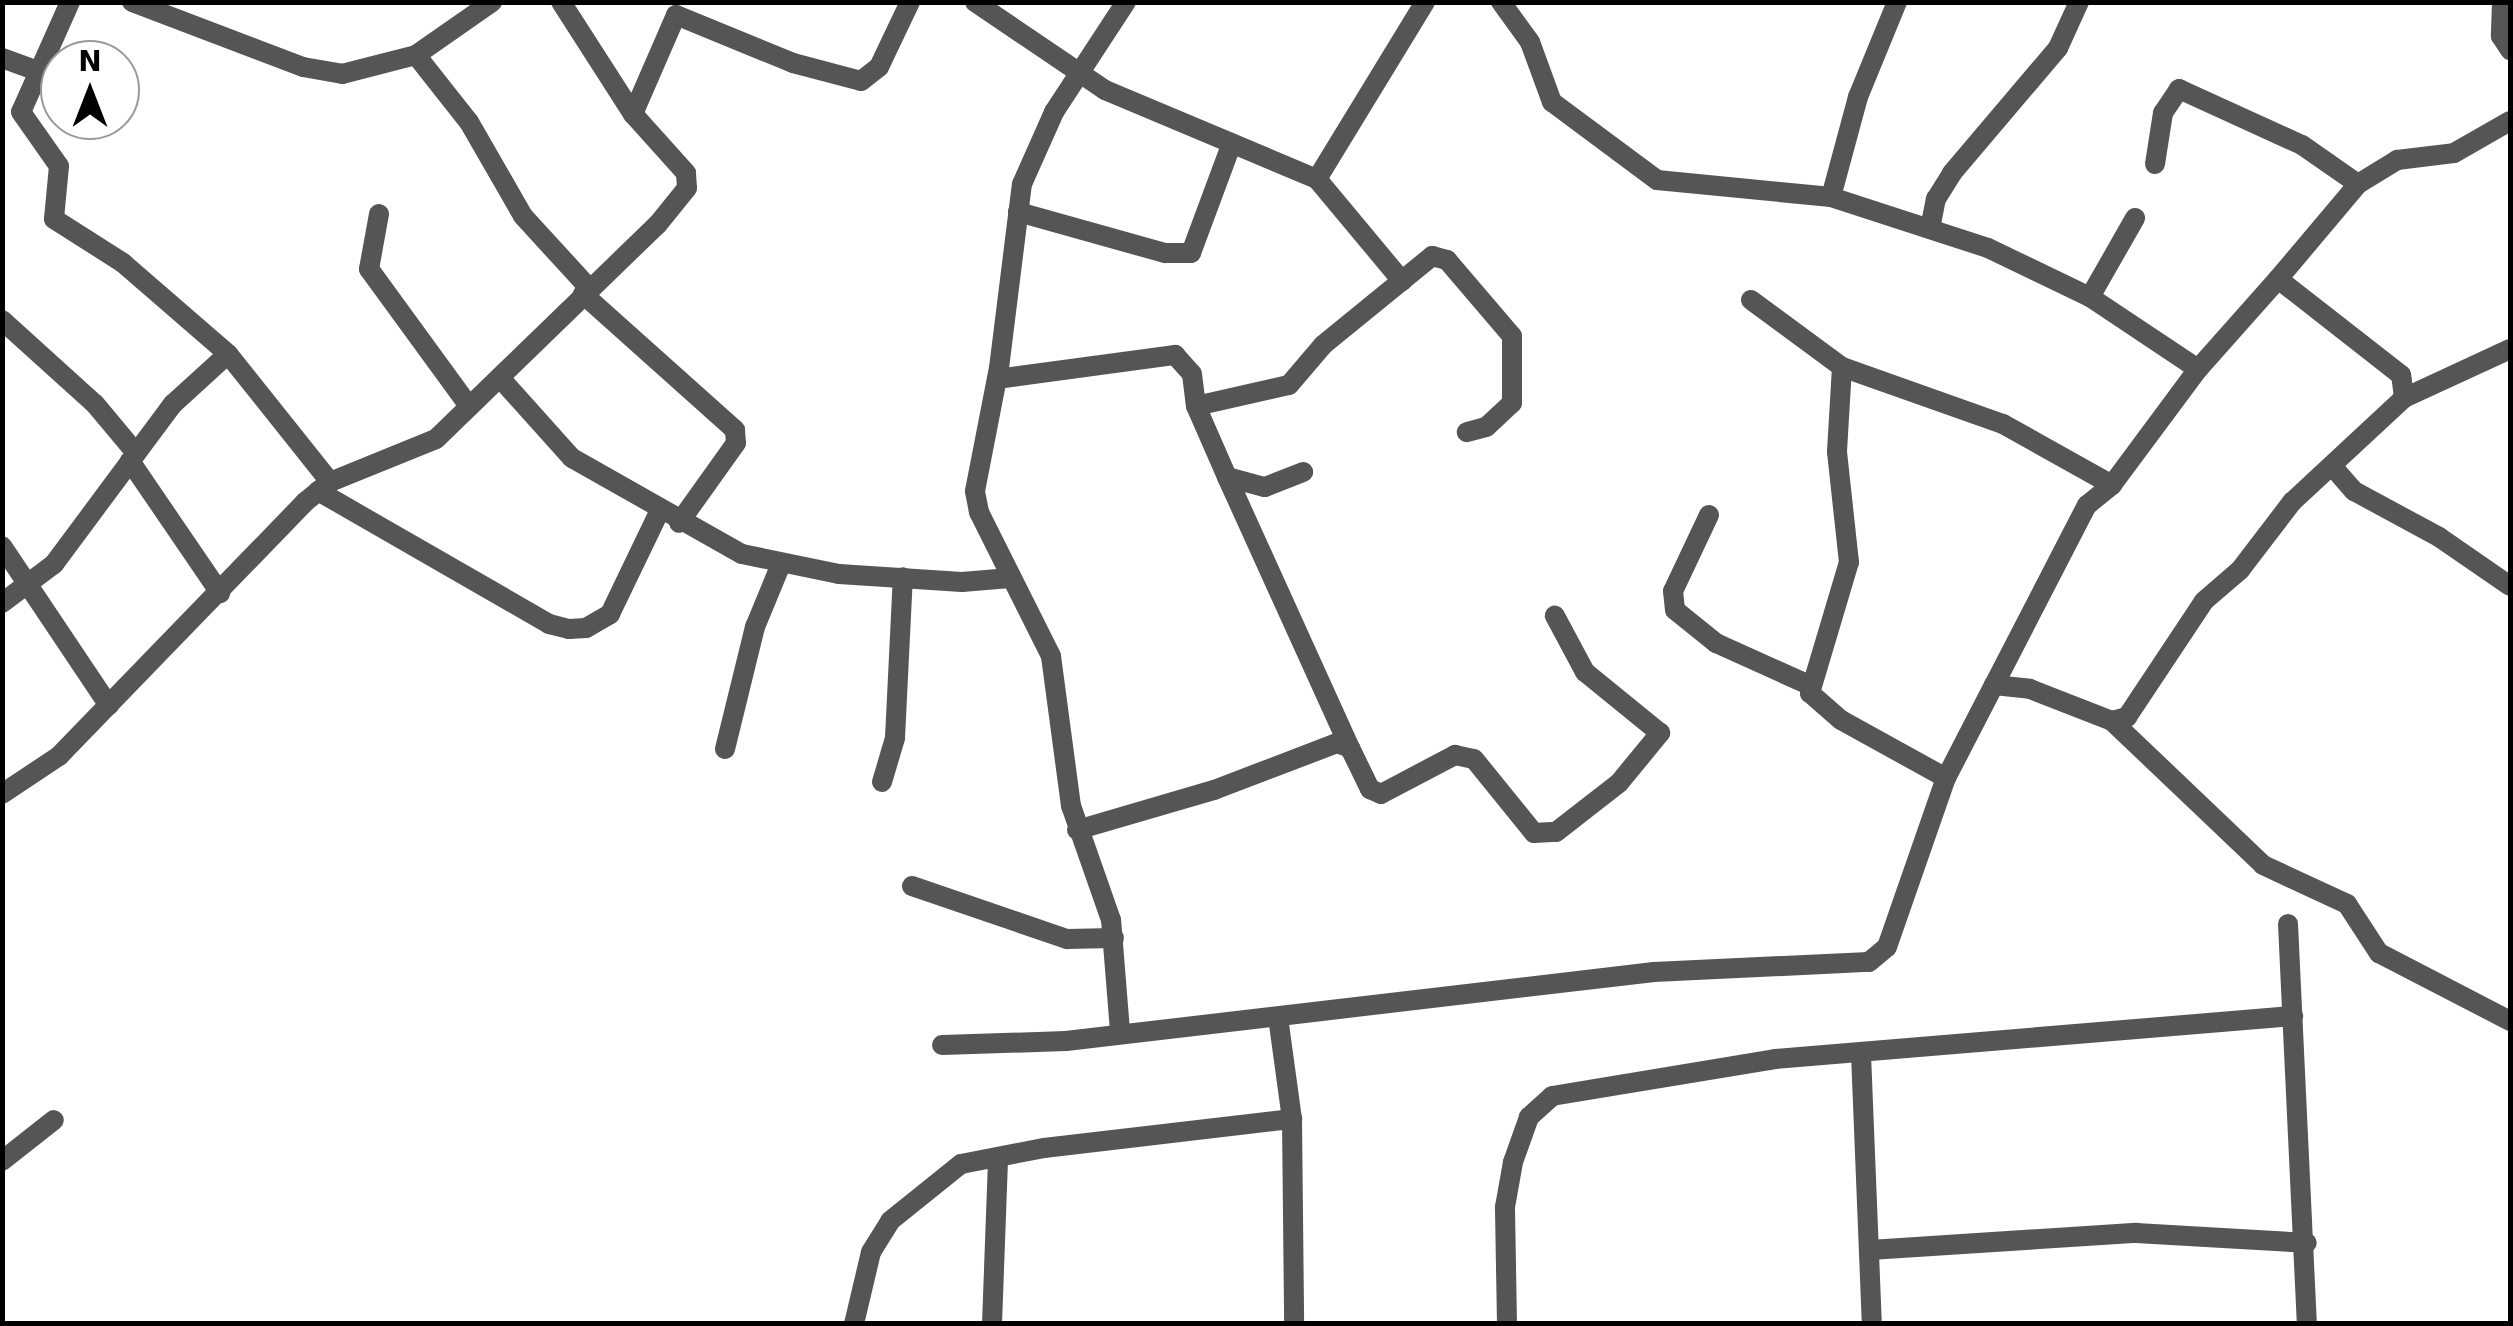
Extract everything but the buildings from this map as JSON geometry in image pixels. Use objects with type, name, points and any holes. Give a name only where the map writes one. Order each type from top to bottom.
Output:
[{"type":"street","points":[[70,2],[21,118],[59,166],[54,219],[123,263],[228,354],[324,486],[549,624],[569,628],[597,624],[610,614],[660,510]]},
{"type":"street","points":[[132,2],[303,67],[342,74],[416,55],[492,2]]},
{"type":"street","points":[[2,794],[59,756],[324,486],[436,439],[500,380],[687,188],[686,173],[633,114],[561,2]]},
{"type":"street","points":[[633,114],[676,15],[793,62],[861,82],[879,67],[910,2]]},
{"type":"street","points":[[975,2],[1106,90],[1317,179],[1402,281]]},
{"type":"street","points":[[1120,1030],[1114,938],[1077,830],[1061,761],[1052,656],[1034,612],[1010,578],[975,491],[997,379],[1018,212],[1034,148],[1126,2]]},
{"type":"street","points":[[1317,179],[1425,2]]},
{"type":"street","points":[[1501,2],[1530,42],[1552,102],[1657,180],[1831,197],[2023,261],[2090,296],[2198,370]]},
{"type":"street","points":[[1831,197],[1858,97],[1896,2]]},
{"type":"street","points":[[1930,229],[1936,199],[1952,173],[2058,48],[2079,2]]},
{"type":"street","points":[[2502,2],[2501,36],[2510,50]]},
{"type":"street","points":[[416,55],[468,122],[522,216],[586,291],[735,430],[736,443],[679,523]]},
{"type":"street","points":[[2,58],[38,71]]},
{"type":"street","points":[[2155,164],[2163,113],[2179,89],[2302,145],[2358,184]]},
{"type":"street","points":[[942,1045],[1066,1041],[1120,1030],[1278,1017],[1654,972],[1868,962],[1887,947],[1946,778],[2087,505],[2112,485],[2198,370],[2358,184],[2397,160],[2454,153],[2510,121]]},
{"type":"street","points":[[1018,212],[1165,253],[1191,253],[1232,143]]},
{"type":"street","points":[[379,214],[369,270],[469,406]]},
{"type":"street","points":[[2090,296],[2135,218]]},
{"type":"street","points":[[1196,406],[1288,385],[1323,346],[1425,259],[1447,260],[1512,336],[1512,403],[1486,427],[1467,432]]},
{"type":"street","points":[[2278,279],[2401,375],[2404,398]]},
{"type":"street","points":[[1751,300],[1842,367],[2002,424],[2112,485]]},
{"type":"street","points":[[2,320],[94,404],[133,457],[220,593]]},
{"type":"street","points":[[2112,721],[2127,717],[2204,601],[2240,570],[2292,502],[2404,398],[2510,349]]},
{"type":"street","points":[[2,603],[30,586],[173,404],[228,354]]},
{"type":"street","points":[[997,379],[1175,355],[1192,374],[1196,406],[1350,748],[1370,789],[1381,794],[1455,756],[1474,759],[1534,833],[1556,832],[1619,783],[1660,733],[1585,672],[1555,616]]},
{"type":"street","points":[[1842,367],[1838,452],[1849,562],[1809,684],[1815,701],[1841,720],[1946,778]]},
{"type":"street","points":[[500,380],[572,458],[679,523],[742,554],[781,564],[904,576],[1010,578]]},
{"type":"street","points":[[2334,467],[2354,491],[2510,586]]},
{"type":"street","points":[[1226,477],[1265,487],[1303,472]]},
{"type":"street","points":[[1710,515],[1673,591],[1675,610],[1716,643],[1809,684]]},
{"type":"street","points":[[2,546],[110,706]]},
{"type":"street","points":[[725,749],[755,627],[781,564]]},
{"type":"street","points":[[882,782],[895,738],[904,576]]},
{"type":"street","points":[[1994,685],[2030,689],[2112,721],[2263,864],[2347,904],[2379,953],[2510,1021]]},
{"type":"street","points":[[1077,830],[1214,790],[1320,746],[1350,748]]},
{"type":"street","points":[[912,886],[1068,939],[1114,938]]},
{"type":"street","points":[[2288,924],[2307,1242],[2307,1324]]},
{"type":"street","points":[[1507,1324],[1504,1207],[1529,1117],[1552,1096],[1775,1060],[2293,1016]]},
{"type":"street","points":[[1278,1017],[1292,1119],[1294,1324]]},
{"type":"street","points":[[1862,1054],[1872,1324]]},
{"type":"street","points":[[854,1324],[871,1252],[890,1221],[961,1164],[1292,1119]]},
{"type":"street","points":[[2,1162],[54,1120]]},
{"type":"street","points":[[992,1324],[998,1157]]},
{"type":"street","points":[[1870,1250],[2136,1233],[2307,1242]]}]
